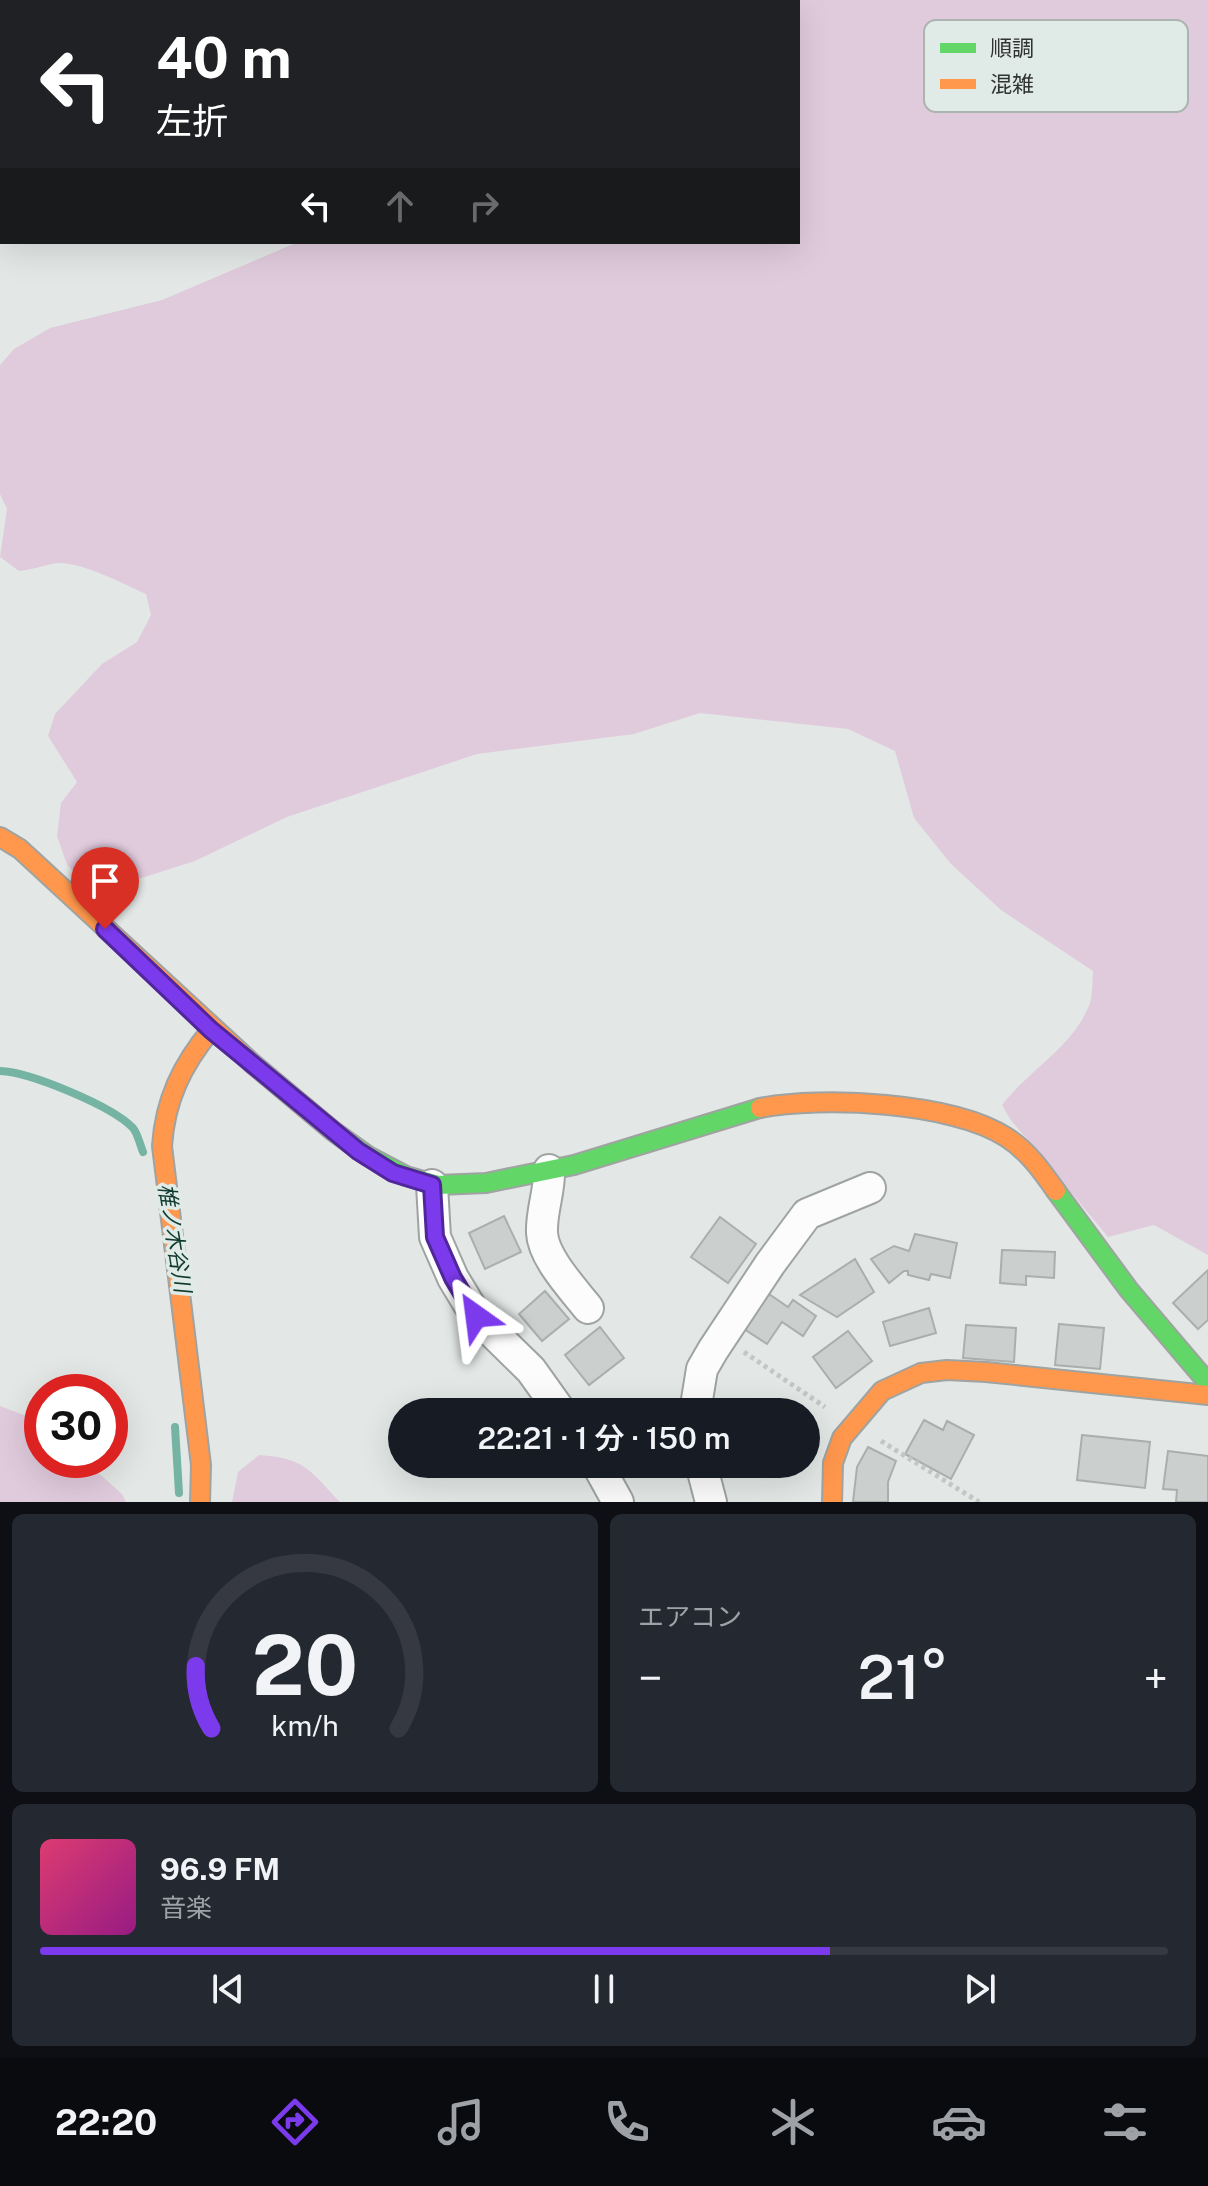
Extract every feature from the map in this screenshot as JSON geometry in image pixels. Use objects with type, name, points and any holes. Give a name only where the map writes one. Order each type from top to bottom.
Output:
[{"type":"street","points":[[0,837],[20,849],[211,1030],[358,1151],[393,1173],[432,1185],[472,1184],[601,1157],[781,1103],[854,1102],[963,1118],[1016,1144],[1048,1179],[1148,1316],[1208,1383]]},
{"type":"street","points":[[200,1502],[201,1465],[162,1146],[162,1122],[170,1091],[190,1055],[211,1030]]},
{"type":"street","points":[[549,1170],[542,1236],[558,1271],[588,1308]]},
{"type":"street","points":[[432,1185],[435,1237],[453,1278],[476,1316],[531,1370],[551,1398]]},
{"type":"street","points":[[697,1398],[702,1369],[713,1350],[807,1214],[870,1188]]},
{"type":"street","points":[[832,1502],[833,1463],[842,1438],[882,1391],[921,1373],[947,1370],[986,1372],[1208,1395]]},
{"type":"street","points":[[605,1478],[618,1502]]},
{"type":"street","points":[[705,1478],[711,1502]]},
{"type":"path","points":[[743,1352],[828,1408]]},
{"type":"path","points":[[870,1434],[979,1502]]},
{"type":"shaded area","points":[[800,0],[1208,0],[1208,1255],[1154,1225],[1108,1237],[1010,1119],[1002,1105],[1071,1036],[1080,1023],[1091,1000],[1093,971],[1001,910],[951,864],[914,818],[895,751],[848,729],[700,713],[634,734],[477,754],[287,817],[195,861],[116,886],[88,885],[67,865],[57,836],[61,803],[77,782],[48,736],[55,714],[102,664],[137,642],[151,615],[146,594],[102,574],[66,563],[19,571],[0,557],[7,509],[0,494],[0,365],[14,349],[50,328],[162,300],[293,244],[800,244]]},
{"type":"shaded area","points":[[0,1406],[24,1415],[24,1478],[104,1478],[122,1494],[126,1502],[0,1502]]},
{"type":"shaded area","points":[[259,1455],[287,1459],[306,1468],[340,1502],[232,1502],[238,1472]]},
{"type":"building","points":[[504,1216],[521,1252],[485,1269],[469,1233]]},
{"type":"building","points":[[720,1217],[756,1244],[728,1283],[691,1257]]},
{"type":"building","points":[[915,1234],[957,1243],[950,1278],[931,1274],[929,1280],[908,1275],[908,1271],[904,1271],[889,1283],[871,1259],[894,1246],[909,1251]]},
{"type":"building","points":[[1002,1250],[1055,1252],[1054,1278],[1026,1276],[1026,1285],[1000,1283]]},
{"type":"building","points":[[855,1259],[874,1292],[837,1317],[800,1295]]},
{"type":"building","points":[[1208,1270],[1208,1320],[1198,1329],[1173,1303]]},
{"type":"building","points":[[545,1291],[569,1319],[542,1341],[519,1314]]},
{"type":"building","points":[[769,1294],[788,1307],[793,1300],[816,1316],[803,1336],[782,1322],[767,1344],[744,1329]]},
{"type":"building","points":[[929,1308],[936,1333],[890,1346],[883,1322]]},
{"type":"building","points":[[1059,1324],[1104,1328],[1100,1369],[1055,1365]]},
{"type":"building","points":[[966,1325],[1016,1328],[1014,1362],[963,1358]]},
{"type":"building","points":[[600,1327],[624,1358],[589,1385],[565,1355]]},
{"type":"building","points":[[848,1331],[872,1361],[836,1388],[813,1357]]},
{"type":"building","points":[[924,1420],[943,1430],[947,1421],[974,1435],[951,1479],[905,1454]]},
{"type":"building","points":[[1082,1435],[1150,1442],[1145,1488],[1077,1480]]},
{"type":"building","points":[[868,1447],[896,1461],[888,1482],[888,1502],[853,1502],[857,1467]]},
{"type":"building","points":[[1168,1451],[1208,1456],[1208,1502],[1176,1502],[1177,1490],[1163,1489]]},
{"type":"waterway","name":"椎ノ木谷川","points":[[0,1071],[50,1084],[108,1110],[133,1128],[143,1152]]},
{"type":"waterway","name":"椎ノ木谷川","points":[[175,1427],[179,1493]]},
{"type":"traffic: fast","points":[[253,1064],[368,1156],[406,1176],[438,1185],[486,1183],[574,1165],[760,1108]]},
{"type":"traffic: fast","points":[[1056,1191],[1129,1290],[1208,1383]]},
{"type":"traffic: slow","points":[[0,837],[20,849],[253,1064]]},
{"type":"traffic: slow","points":[[200,1502],[201,1465],[162,1146],[171,1098],[192,1056],[211,1030]]},
{"type":"traffic: slow","points":[[760,1108],[786,1104],[851,1103],[921,1109],[954,1116],[982,1125],[1014,1142],[1034,1161],[1056,1191]]},
{"type":"traffic: slow","points":[[832,1502],[833,1463],[842,1438],[882,1391],[921,1373],[947,1370],[986,1372],[1208,1395]]},
{"type":"route","points":[[105,929],[211,1030],[358,1151],[393,1173],[432,1185],[435,1237],[453,1278],[476,1316]]}]
